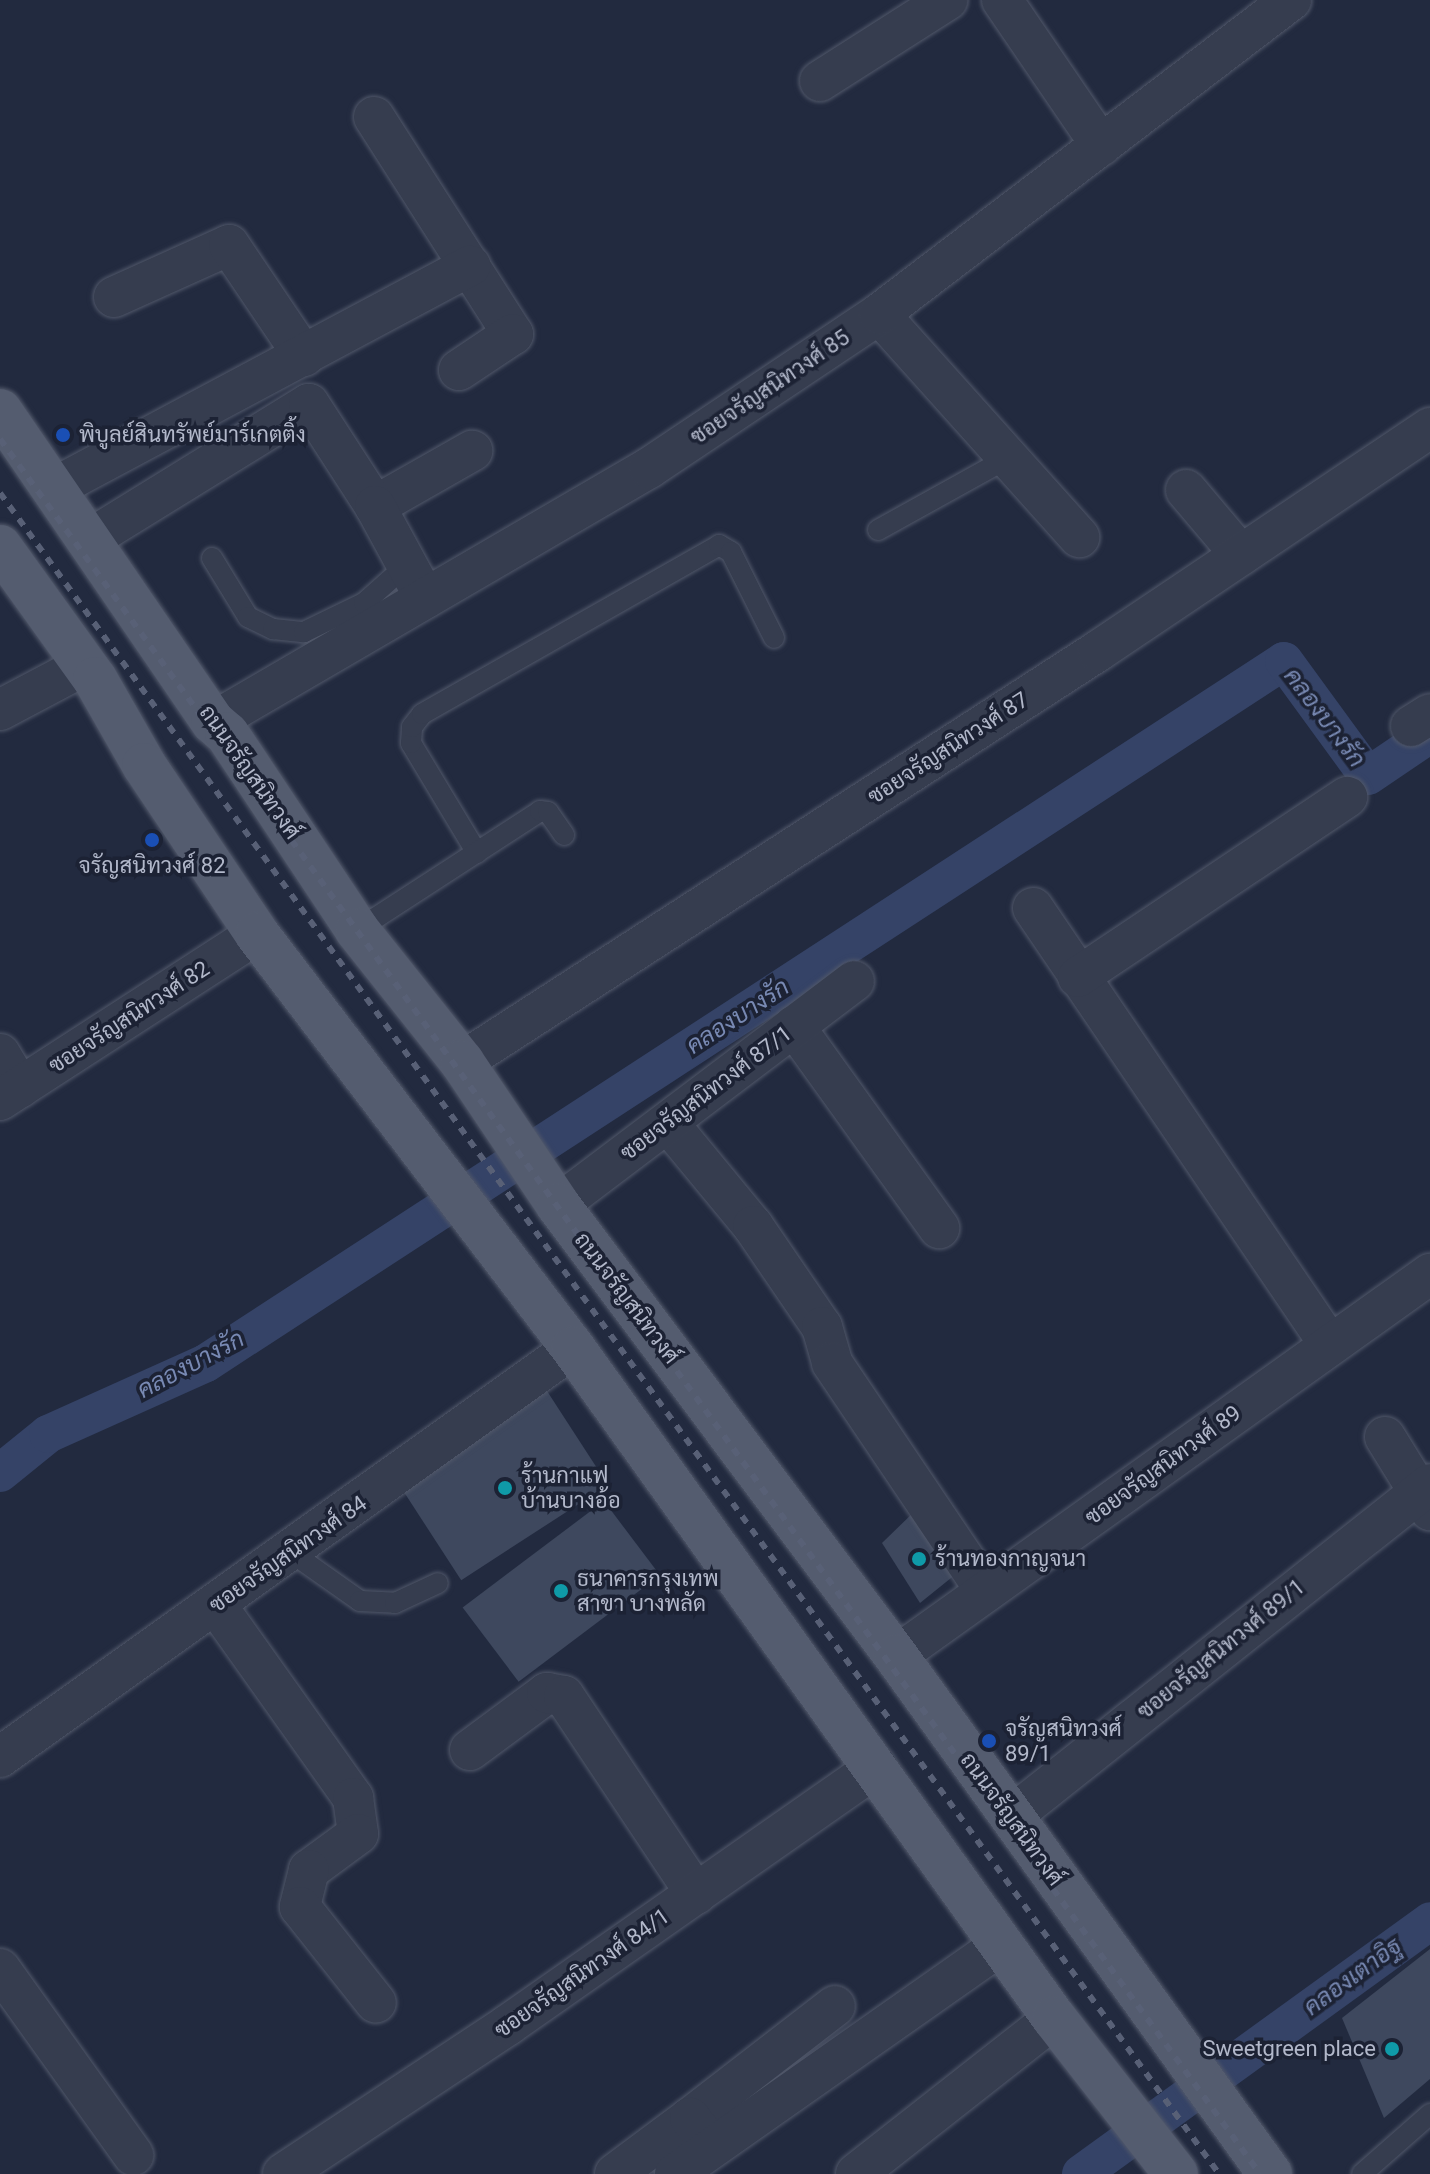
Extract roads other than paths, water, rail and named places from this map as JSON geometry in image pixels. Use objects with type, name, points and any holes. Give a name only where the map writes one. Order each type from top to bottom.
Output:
[{"type":"main road","name":"ถนนจรัญสนิทวงศ์","points":[[0,411],[213,722],[227,734],[357,930],[462,1062],[558,1205],[1013,1815],[1270,2174]]},
{"type":"main road","points":[[5,564],[85,665],[257,934],[488,1241],[573,1348],[877,1767],[1054,2018],[1176,2174]]},
{"type":"street","points":[[820,81],[947,0]]},
{"type":"street","points":[[1002,0],[1101,145]]},
{"type":"street","name":"ซอยจรัญสนิทวงศ์ 85","points":[[213,722],[417,581],[649,468],[879,314],[1291,0]]},
{"type":"street","points":[[374,117],[513,334],[459,370]]},
{"type":"street","points":[[114,297],[229,245],[304,356]]},
{"type":"street","points":[[54,488],[470,266]]},
{"type":"street","points":[[879,314],[1079,537]]},
{"type":"street","points":[[90,539],[309,404],[375,506],[417,581]]},
{"type":"street","name":"ซอยจรัญสนิทวงศ์ 87","points":[[462,1062],[1241,555],[1430,428]]},
{"type":"street","points":[[375,506],[472,451]]},
{"type":"street","points":[[1186,490],[1241,555]]},
{"type":"street","points":[[0,710],[85,665]]},
{"type":"street","points":[[1078,977],[1347,797]]},
{"type":"street","points":[[1033,908],[1330,1345]]},
{"type":"street","name":"ซอยจรัญสนิทวงศ์ 82","points":[[7,1080],[257,934]]},
{"type":"street","name":"ซอยจรัญสนิทวงศ์ 87/1","points":[[558,1205],[668,1123],[682,1106],[854,981]]},
{"type":"street","points":[[794,1026],[939,1228]]},
{"type":"street","points":[[668,1123],[762,1238],[822,1327],[832,1363],[986,1591]]},
{"type":"street","name":"ซอยจรัญสนิทวงศ์ 89","points":[[896,1656],[1430,1274]]},
{"type":"street","name":"ซอยจรัญสนิทวงศ์ 84","points":[[0,1757],[292,1553],[573,1348]]},
{"type":"street","points":[[1385,1437],[1426,1495]]},
{"type":"street","name":"ซอยจรัญสนิทวงศ์ 89/1","points":[[1013,1815],[1426,1495]]},
{"type":"street","points":[[216,1605],[353,1798],[358,1834],[309,1870],[300,1907],[376,2003]]},
{"type":"street","points":[[470,1750],[547,1693],[564,1696],[696,1894]]},
{"type":"street","name":"ซอยจรัญสนิทวงศ์ 84/1","points":[[283,2174],[696,1894],[877,1767]]},
{"type":"street","points":[[615,2174],[702,2132],[1002,1944]]},
{"type":"street","points":[[0,1969],[133,2155]]},
{"type":"street","points":[[675,2174],[702,2132],[835,2006]]},
{"type":"street","points":[[856,2174],[1054,2018]]},
{"type":"lane","points":[[878,530],[1008,458]]},
{"type":"lane","points":[[477,853],[411,743],[412,727],[422,714],[719,545],[731,552],[774,638]]},
{"type":"lane","points":[[212,558],[248,617],[273,629],[304,632],[417,581]]},
{"type":"lane","points":[[357,930],[544,810],[564,835]]},
{"type":"lane","points":[[292,1553],[360,1601],[395,1603],[438,1583]]},
{"type":"lane","points":[[1362,2174],[1430,2114]]},
{"type":"waterway","name":"คลองบางรัก","points":[[0,1473],[48,1434],[206,1363],[1284,661],[1368,776],[1430,734]]},
{"type":"waterway","name":"คลองเตาอิฐ","points":[[1081,2174],[1430,1921]]},
{"type":"railway","points":[[0,439],[1260,2174]]},
{"type":"railway","points":[[0,493],[1219,2174]]},
{"type":"place","name":"พิบูลย์สินทรัพย์มาร์เกตติ้ง","points":[[63,435]]},
{"type":"place","name":"จรัญสนิทวงศ์ 82","points":[[152,840]]},
{"type":"place","name":"ร้านกาแฟ บ้านบางอ้อ","points":[[505,1488]]},
{"type":"place","name":"ร้านทองกาญจนา","points":[[919,1559]]},
{"type":"place","name":"ธนาคารกรุงเทพ สาขา บางพลัด","points":[[561,1591]]},
{"type":"place","name":"จรัญสนิทวงศ์ 89/1","points":[[989,1741]]},
{"type":"place","name":"Sweetgreen place","points":[[1392,2049]]}]
